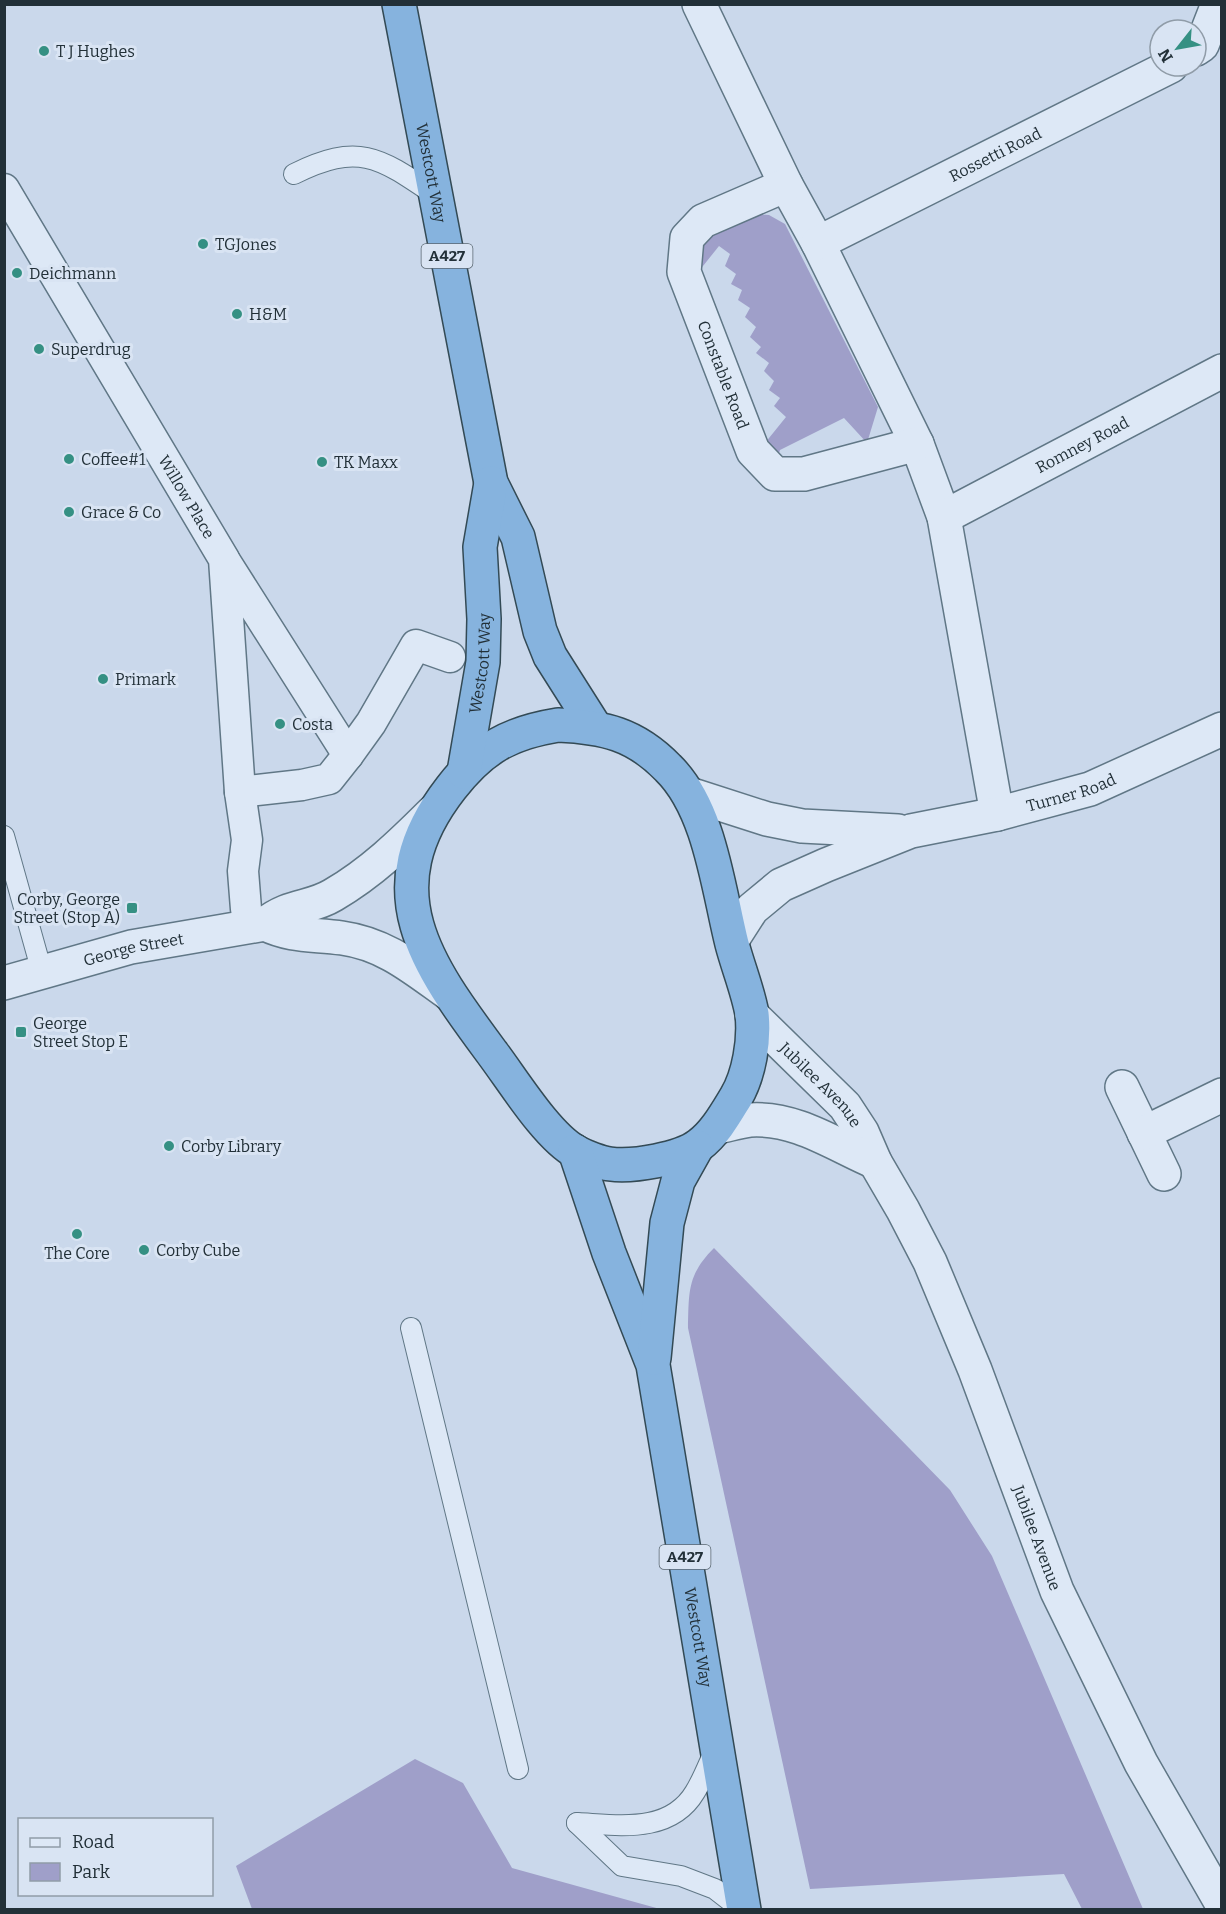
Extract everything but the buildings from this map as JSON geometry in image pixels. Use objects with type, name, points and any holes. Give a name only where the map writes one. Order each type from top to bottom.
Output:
[{"type":"highway","name":"Westcott Way","points":[[399,4],[491,483],[518,537],[535,614],[547,648],[595,727]]},
{"type":"highway","name":"Westcott Way","points":[[464,772],[483,662],[480,547],[491,483]]},
{"type":"highway","name":"Westcott Way","points":[[653,1365],[667,1223],[678,1181],[741,1088],[750,1054],[752,1015],[714,860],[689,794],[670,769],[649,751],[626,737],[595,727],[558,725],[529,730],[502,740],[464,772],[433,812],[414,857],[410,896],[418,931],[448,993],[544,1123],[575,1151],[609,1253],[653,1365],[743,1910]]},
{"type":"highway","points":[[575,1151],[610,1164],[656,1161],[707,1137]]},
{"type":"street","points":[[699,4],[786,186],[818,243],[917,444],[944,517],[997,814]]},
{"type":"street","points":[[1208,30],[1218,4]]},
{"type":"street","name":"Rossetti Road","points":[[818,243],[1148,78]]},
{"type":"street","name":"Constable Road","points":[[786,186],[703,221],[687,238],[684,272],[753,451],[775,474],[804,474],[917,444]]},
{"type":"street","name":"Willow Place","points":[[4,189],[224,559],[348,755]]},
{"type":"street","name":"Romney Road","points":[[944,517],[1221,371]]},
{"type":"street","name":"Willow Place","points":[[224,559],[240,792],[247,840],[243,871],[255,916]]},
{"type":"street","points":[[240,792],[303,785],[329,778],[371,723],[416,645],[450,657]]},
{"type":"street","name":"Turner Road","points":[[732,940],[752,909],[781,885],[911,831],[997,814],[1090,789],[1221,729]]},
{"type":"street","name":"Turner Road","points":[[689,794],[767,819],[802,826],[911,831]]},
{"type":"street","name":"George Street","points":[[4,983],[131,946],[280,912],[331,896],[394,852],[433,812]]},
{"type":"street","name":"George Street","points":[[255,916],[284,933],[343,938],[390,951],[448,993]]},
{"type":"street","name":"Jubilee Avenue","points":[[752,1015],[845,1106],[862,1132],[875,1162],[930,1262],[975,1370],[1057,1591],[1141,1763],[1221,1904]]},
{"type":"street","points":[[1122,1087],[1164,1174]]},
{"type":"street","points":[[1144,1133],[1221,1095]]},
{"type":"street","name":"Jubilee Avenue","points":[[707,1137],[751,1120],[785,1123],[816,1133],[875,1162]]},
{"type":"lane","points":[[294,174],[321,161],[356,155],[389,164],[435,195]]},
{"type":"lane","points":[[4,836],[42,972]]},
{"type":"lane","points":[[411,1328],[518,1769]]},
{"type":"lane","points":[[716,1749],[694,1794],[668,1819],[653,1824],[577,1823],[621,1866],[681,1876],[715,1889],[743,1910]]},
{"type":"green space","points":[[754,214],[769,215],[785,224],[878,407],[867,443],[844,418],[780,450],[775,466],[765,443],[786,417],[774,406],[780,398],[769,390],[774,381],[764,371],[769,363],[756,353],[761,347],[750,337],[756,327],[745,317],[750,308],[738,300],[742,290],[731,284],[736,274],[725,266],[730,254],[719,246],[699,271],[700,258],[707,239],[731,222]]},
{"type":"green space","points":[[714,1248],[950,1490],[992,1556],[1143,1909],[1082,1909],[1064,1874],[810,1889],[688,1328],[691,1285],[699,1267]]},
{"type":"green space","points":[[415,1759],[463,1783],[512,1868],[660,1909],[252,1909],[236,1866]]},
{"type":"place","name":"T J Hughes","points":[[44,51]]},
{"type":"place","name":"TGJones","points":[[203,244]]},
{"type":"place","name":"Deichmann","points":[[17,273]]},
{"type":"place","name":"H&M","points":[[237,314]]},
{"type":"place","name":"Superdrug","points":[[39,349]]},
{"type":"place","name":"Coffee#1","points":[[69,459]]},
{"type":"place","name":"TK Maxx","points":[[322,462]]},
{"type":"place","name":"Grace & Co","points":[[69,512]]},
{"type":"place","name":"Primark","points":[[103,679]]},
{"type":"place","name":"Costa","points":[[280,724]]},
{"type":"place","name":"Corby, George Street (Stop A)","points":[[132,908]]},
{"type":"place","name":"George Street Stop E","points":[[21,1032]]},
{"type":"place","name":"Corby Library","points":[[169,1146]]},
{"type":"place","name":"The Core","points":[[77,1234]]},
{"type":"place","name":"Corby Cube","points":[[144,1250]]}]
